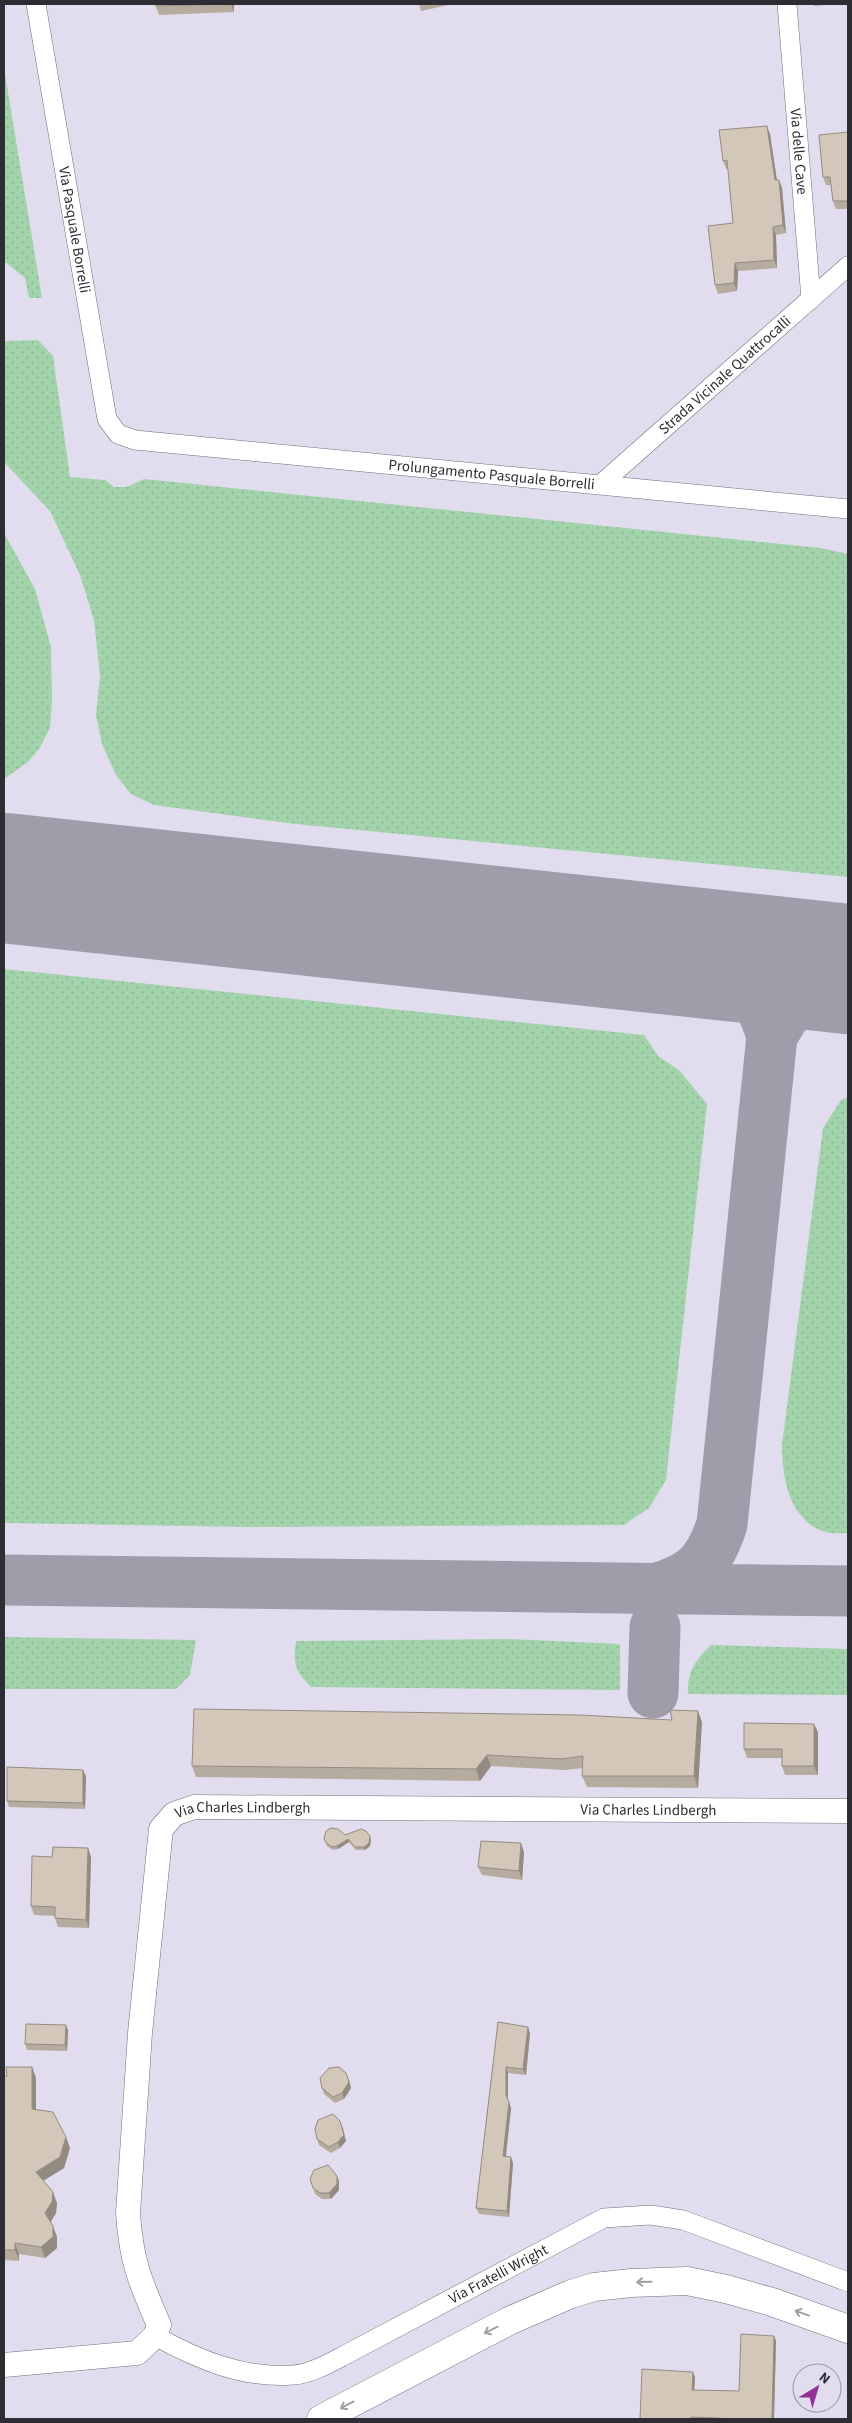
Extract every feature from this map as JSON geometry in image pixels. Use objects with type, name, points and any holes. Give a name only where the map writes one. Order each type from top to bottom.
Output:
[{"type":"highway","points":[[321,2419],[509,2321],[562,2298],[594,2288],[631,2282],[688,2281],[772,2302],[848,2330]]},
{"type":"street","name":"Via Pasquale Borrelli","points":[[36,4],[107,419],[118,434],[135,440]]},
{"type":"street","name":"Via delle Cave","points":[[787,4],[811,299]]},
{"type":"street","name":"Strada Vicinale Quattrocalli","points":[[601,484],[848,266]]},
{"type":"street","name":"Prolungamento Pasquale Borrelli","points":[[135,440],[848,509]]},
{"type":"street","name":"Via Charles Lindbergh","points":[[155,2336],[159,2325],[138,2277],[130,2242],[129,2205],[138,2089],[140,2033],[161,1829],[174,1814],[194,1807],[848,1811]]},
{"type":"street","name":"Via Fratelli Wright","points":[[155,2336],[191,2356],[231,2369],[257,2374],[293,2375],[323,2366],[343,2356],[604,2218],[651,2215],[683,2220],[848,2282]]},
{"type":"street","points":[[4,2365],[137,2353],[155,2336]]},
{"type":"green space","points":[[4,68],[42,298],[29,298],[25,278],[4,261]]},
{"type":"green space","points":[[38,340],[53,356],[70,477],[105,480],[114,487],[127,487],[144,479],[821,548],[848,554],[848,877],[295,824],[154,805],[131,794],[116,775],[102,744],[96,715],[100,676],[94,620],[80,575],[50,511],[4,462],[4,341]]},
{"type":"green space","points":[[4,533],[35,589],[51,647],[52,701],[50,728],[39,749],[28,762],[4,779]]},
{"type":"green space","points":[[4,969],[644,1035],[659,1057],[679,1070],[707,1104],[666,1480],[649,1508],[624,1525],[249,1527],[4,1523]]},
{"type":"green space","points":[[848,1097],[848,1533],[834,1533],[825,1532],[813,1526],[803,1518],[796,1508],[786,1484],[782,1445],[823,1128],[841,1100]]},
{"type":"green space","points":[[4,1637],[196,1640],[190,1675],[176,1689],[4,1689]]},
{"type":"green space","points":[[509,1639],[620,1644],[620,1690],[311,1687],[301,1676],[295,1661],[296,1641]]},
{"type":"green space","points":[[711,1645],[848,1649],[848,1695],[688,1694],[689,1679],[693,1667],[700,1656]]},
{"type":"building","points":[[155,4],[226,4],[156,6]]},
{"type":"building","points":[[767,126],[775,180],[779,180],[783,225],[773,227],[774,260],[735,263],[734,283],[715,285],[708,226],[733,223],[727,160],[723,161],[719,130]]},
{"type":"building","points":[[848,132],[848,201],[833,201],[830,177],[823,177],[819,135]]},
{"type":"building","points":[[194,1709],[580,1715],[672,1720],[670,1710],[698,1711],[694,1776],[582,1776],[583,1756],[562,1759],[487,1755],[476,1769],[192,1766]]},
{"type":"building","points":[[744,1723],[814,1724],[814,1766],[782,1766],[782,1749],[744,1749]]},
{"type":"building","points":[[7,1767],[83,1770],[83,1803],[7,1801]]},
{"type":"building","points":[[331,1828],[338,1829],[345,1835],[361,1829],[370,1836],[369,1843],[364,1847],[355,1847],[348,1839],[332,1847],[326,1843],[324,1838],[326,1831]]},
{"type":"building","points":[[481,1841],[521,1843],[519,1871],[478,1867]]},
{"type":"building","points":[[53,1847],[88,1848],[86,1920],[55,1918],[55,1907],[31,1906],[32,1856],[52,1857]]},
{"type":"building","points":[[498,2022],[528,2027],[523,2069],[506,2067],[506,2095],[509,2102],[503,2156],[511,2157],[507,2211],[476,2208]]},
{"type":"building","points":[[26,2024],[66,2025],[65,2045],[25,2044]]},
{"type":"building","points":[[6,2067],[32,2067],[32,2109],[53,2112],[66,2137],[60,2157],[36,2172],[53,2192],[52,2202],[45,2213],[53,2226],[53,2237],[41,2247],[15,2243],[15,2250],[4,2250],[4,2076],[7,2076]]},
{"type":"building","points":[[339,2067],[346,2073],[349,2082],[342,2093],[333,2097],[322,2088],[320,2078],[329,2068]]},
{"type":"building","points":[[333,2114],[340,2121],[344,2135],[338,2142],[329,2147],[317,2139],[315,2129],[318,2120]]},
{"type":"building","points":[[328,2165],[337,2176],[337,2184],[329,2193],[320,2193],[313,2188],[310,2179],[314,2170]]},
{"type":"building","points":[[741,2334],[774,2336],[772,2419],[691,2417],[691,2419],[640,2419],[642,2369],[693,2372],[692,2390],[739,2391]]},
{"type":"taxiway","points":[[685,951],[718,965],[742,981],[759,1002],[772,1036]]},
{"type":"taxiway","points":[[654,1589],[680,1580],[698,1567],[712,1549],[722,1524],[772,1036],[786,1013],[802,996],[833,980],[848,977]]},
{"type":"taxiway","points":[[4,1580],[848,1591]]},
{"type":"taxiway","points":[[653,1693],[655,1627]]},
{"type":"runway","points":[[4,878],[848,969]]}]
